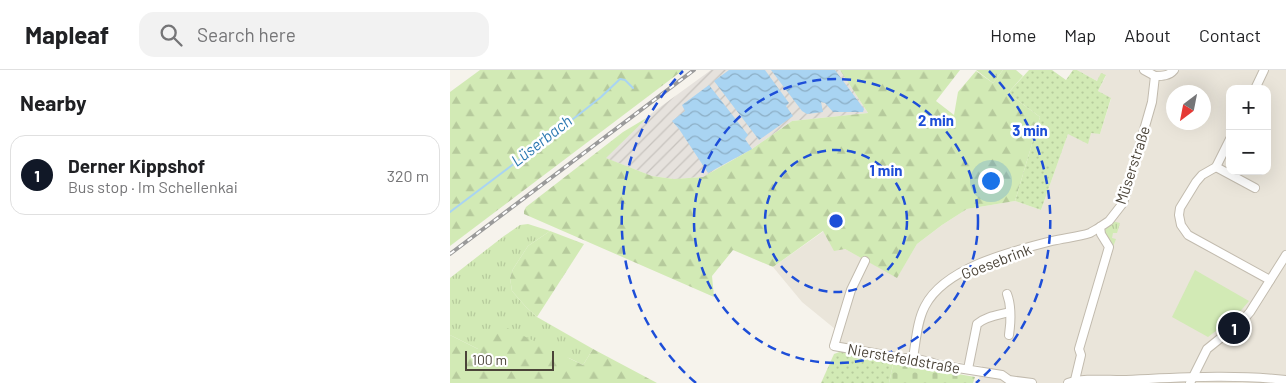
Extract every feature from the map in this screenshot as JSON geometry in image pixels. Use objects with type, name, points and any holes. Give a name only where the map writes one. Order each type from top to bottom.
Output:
[{"type":"street","points":[[1144,70],[1155,76],[1164,76],[1172,73],[1174,70]]},
{"type":"street","points":[[1257,85],[1264,70]]},
{"type":"street","name":"Müserstraße","points":[[1100,227],[1109,221],[1123,203],[1152,102],[1155,76]]},
{"type":"street","points":[[1226,147],[1216,167],[1202,175],[1180,208],[1179,215],[1182,226],[1188,235],[1270,280]]},
{"type":"street","points":[[1216,167],[1255,188]]},
{"type":"street","points":[[1100,227],[1101,234],[1109,247],[1079,349],[1081,355],[1073,382],[1264,378],[1286,380]]},
{"type":"street","name":"Goesebrink","points":[[914,358],[920,317],[930,296],[942,285],[960,273],[991,259],[1089,233],[1100,227]]},
{"type":"street","points":[[1191,380],[1208,349],[1250,312],[1286,255]]},
{"type":"street","name":"Nierstefeldstraße","points":[[865,261],[851,290],[834,346],[902,358],[914,358],[939,365],[1002,375],[1009,382],[1032,383]]},
{"type":"street","points":[[1007,294],[1010,302],[1009,335]]},
{"type":"street","points":[[968,369],[977,324],[995,315],[1010,312]]},
{"type":"shaded area","points":[[711,70],[840,70],[868,113],[792,121],[752,149],[703,177],[674,179],[652,176],[605,158],[652,113]]},
{"type":"shaded area","points":[[1077,70],[1286,70],[1286,383],[978,383],[982,366],[838,343],[840,333],[802,302],[773,267],[824,231],[845,249],[897,277],[917,244],[967,209],[1015,201],[1041,210],[1068,134],[1091,132],[1100,134],[1111,99],[1098,91],[1106,76],[1097,81]]},
{"type":"green space","points":[[480,70],[683,70],[450,246],[450,92]]},
{"type":"green space","points":[[840,70],[960,70],[936,101],[954,115],[958,92],[976,71],[993,83],[1003,70],[1016,70],[1023,76],[1008,93],[1040,117],[1015,201],[967,209],[942,225],[917,244],[897,278],[845,249],[834,251],[823,231],[773,267],[733,250],[712,276],[714,297],[524,214],[526,207],[623,132],[648,117],[606,158],[652,176],[674,179],[703,177],[752,149],[792,121],[868,113]]},
{"type":"green space","points":[[976,70],[1003,70],[993,83]]},
{"type":"green space","points":[[1029,70],[1052,70],[1066,80],[1073,70],[1077,70],[1097,81],[1101,73],[1106,75],[1098,91],[1111,98],[1100,134],[1091,133],[1088,144],[1068,134],[1041,210],[1015,201],[1040,117],[1008,93]]},
{"type":"green space","points":[[1112,221],[1120,223],[1117,233],[1113,233],[1112,238],[1116,239],[1113,247],[1110,246],[1104,231]]},
{"type":"green space","points":[[528,224],[550,231],[528,246],[513,269],[510,278],[512,291],[537,317],[593,349],[583,365],[569,358],[478,349],[450,335],[450,278],[504,236],[520,225]]},
{"type":"green space","points":[[550,231],[584,244],[537,317],[512,291],[510,278],[513,269],[528,246]]},
{"type":"green space","points":[[1195,270],[1249,301],[1237,315],[1208,337],[1172,317]]},
{"type":"green space","points":[[497,323],[583,365],[593,349],[657,383],[450,383],[450,335],[478,349]]},
{"type":"green space","points":[[842,351],[894,360],[889,383],[821,383],[834,354]]},
{"type":"green space","points":[[893,365],[908,365],[975,377],[973,383],[889,383]]},
{"type":"water","points":[[729,70],[765,70],[789,103],[786,106],[793,116],[759,140],[714,81]]},
{"type":"water","points":[[771,70],[835,70],[864,109],[863,112],[833,112],[825,103],[821,102],[823,112],[807,114],[802,111]]},
{"type":"water","points":[[709,85],[748,135],[745,139],[752,149],[708,173],[672,121],[685,111],[682,105]]},
{"type":"waterway","name":"Lüserbach","points":[[450,212],[577,116],[620,79],[625,80],[633,88]]},
{"type":"railway","points":[[450,254],[694,70]]},
{"type":"place","name":"Derner Kippshof","points":[[1234,328]]}]
